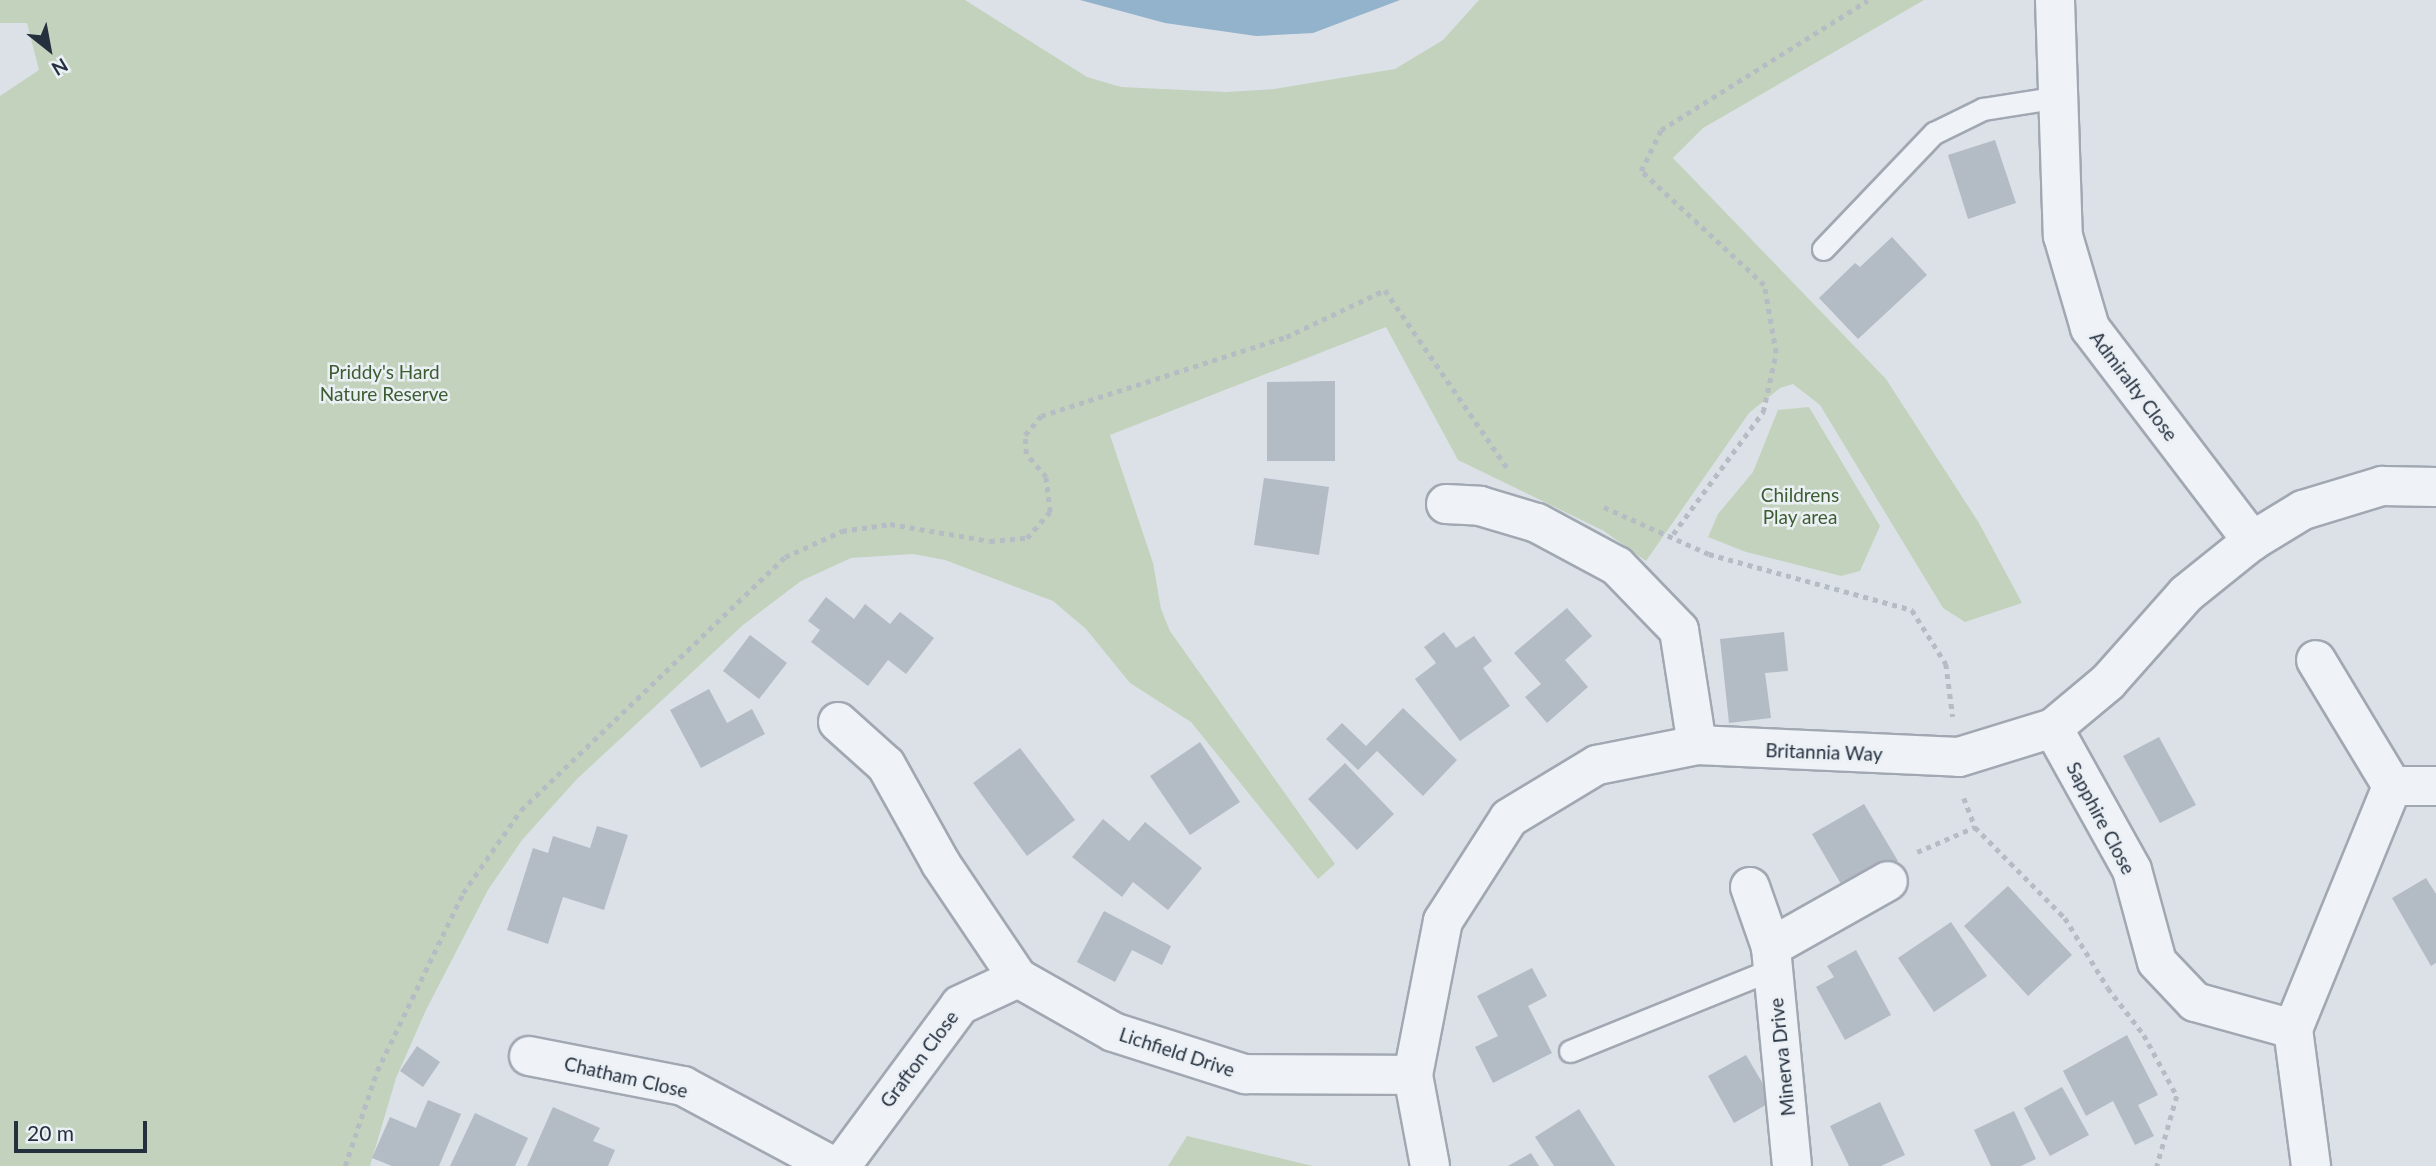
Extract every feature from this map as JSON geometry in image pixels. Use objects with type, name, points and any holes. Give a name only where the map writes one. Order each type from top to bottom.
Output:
[{"type":"street","name":"Admiralty Close","points":[[2055,0],[2063,236],[2090,328],[2252,541]]},
{"type":"street","name":"Britannia Way","points":[[1430,1166],[1413,1075],[1443,921],[1509,818],[1597,765],[1697,745],[1959,757],[2053,728],[2108,682],[2186,594],[2252,541],[2303,510],[2382,486],[2436,487]]},
{"type":"street","points":[[1463,505],[1537,523],[1617,566],[1679,630],[1697,745]]},
{"type":"street","points":[[2316,660],[2392,786]]},
{"type":"street","name":"Lichfield Drive","points":[[838,722],[886,765],[941,864],[1018,978],[1113,1032],[1245,1074],[1413,1075]]},
{"type":"street","name":"Sapphire Close","points":[[2053,728],[2132,870],[2157,961],[2195,1002],[2293,1029]]},
{"type":"street","points":[[2392,786],[2436,786]]},
{"type":"street","points":[[2311,1166],[2293,1029],[2392,786]]},
{"type":"street","points":[[1772,958],[1888,881]]},
{"type":"street","name":"Minerva Drive","points":[[1750,887],[1772,958],[1792,1166]]},
{"type":"street","name":"Grafton Close","points":[[841,1166],[960,1005],[1018,978]]},
{"type":"street","name":"Chatham Close","points":[[529,1056],[683,1086],[832,1166]]},
{"type":"lane","points":[[1823,249],[1934,133],[1983,108],[2059,97]]},
{"type":"lane","points":[[1570,1051],[1772,958]]},
{"type":"path","points":[[1673,534],[1763,412],[1776,353],[1765,285],[1642,171],[1661,130],[1868,0]]},
{"type":"path","points":[[345,1166],[377,1072],[463,893],[521,810],[785,557],[842,531],[890,524],[990,541],[1027,538],[1049,512],[1046,477],[1026,454],[1025,435],[1041,416],[1286,337],[1384,290],[1429,348],[1509,470],[1521,475]]},
{"type":"path","points":[[1463,505],[1509,470]]},
{"type":"path","points":[[1597,505],[1673,534],[1709,554],[1912,610],[1946,664],[1965,801],[1975,827],[2065,918],[2108,988],[2144,1035],[2177,1096],[2157,1166]]},
{"type":"path","points":[[1888,881],[1904,858],[1975,827]]},
{"type":"green space","name":"Priddy's Hard Nature Reserve","points":[[0,0],[965,0],[1087,77],[1121,87],[1226,92],[1274,89],[1395,69],[1443,40],[1479,0],[1924,0],[1703,128],[1673,158],[1886,379],[1979,523],[2022,603],[1965,622],[1943,608],[1820,405],[1793,384],[1780,388],[1749,413],[1646,561],[1604,531],[1458,460],[1386,327],[1110,435],[1153,563],[1161,609],[1170,631],[1335,864],[1318,879],[1191,722],[1130,683],[1086,629],[1053,601],[945,560],[913,554],[851,558],[801,581],[743,625],[577,779],[522,840],[488,890],[426,1010],[396,1078],[370,1166],[0,1166],[0,96],[39,70],[27,23],[0,23]]},
{"type":"green space","name":"Childrens Play area","points":[[1809,407],[1880,526],[1860,571],[1841,576],[1746,552],[1708,537],[1718,514],[1753,472],[1778,410]]},
{"type":"green space","points":[[1187,1136],[1313,1166],[1168,1166]]},
{"type":"water","points":[[1080,0],[1400,0],[1313,33],[1256,36],[1165,23]]},
{"type":"building","points":[[1995,140],[2016,203],[1968,219],[1948,155]]},
{"type":"building","points":[[1892,237],[1927,275],[1858,339],[1819,298],[1855,263],[1860,267]]},
{"type":"building","points":[[1335,381],[1335,461],[1267,461],[1267,382]]},
{"type":"building","points":[[1264,478],[1329,487],[1319,555],[1254,545]]},
{"type":"building","points":[[826,597],[854,619],[865,604],[890,624],[900,612],[934,638],[906,674],[888,660],[868,686],[811,642],[820,630],[808,621]]},
{"type":"building","points":[[1567,608],[1592,636],[1565,660],[1588,687],[1547,723],[1525,697],[1541,684],[1514,653]]},
{"type":"building","points":[[1444,632],[1456,648],[1474,636],[1492,661],[1483,668],[1510,706],[1460,741],[1415,679],[1436,663],[1424,647]]},
{"type":"building","points":[[1784,632],[1788,671],[1765,673],[1771,718],[1729,723],[1720,639]]},
{"type":"building","points":[[750,635],[787,663],[759,699],[723,671]]},
{"type":"building","points":[[709,689],[727,723],[752,709],[765,734],[701,768],[670,710]]},
{"type":"building","points":[[1403,708],[1457,760],[1423,796],[1377,751],[1358,770],[1326,739],[1342,723],[1366,746]]},
{"type":"building","points":[[2159,737],[2196,805],[2160,823],[2123,756]]},
{"type":"building","points":[[1200,742],[1240,802],[1190,835],[1150,776]]},
{"type":"building","points":[[1020,748],[1075,820],[1027,856],[973,783]]},
{"type":"building","points":[[1345,763],[1394,814],[1357,850],[1308,799]]},
{"type":"building","points":[[1864,804],[1898,861],[1845,891],[1812,834]]},
{"type":"building","points":[[1103,819],[1129,841],[1145,822],[1202,868],[1168,910],[1133,882],[1122,897],[1072,857]]},
{"type":"building","points":[[597,826],[628,835],[604,910],[563,897],[548,944],[507,930],[533,848],[548,853],[553,836],[590,848]]},
{"type":"building","points":[[2426,878],[2436,894],[2436,963],[2431,966],[2392,898]]},
{"type":"building","points":[[2008,886],[2072,955],[2028,996],[1964,926]]},
{"type":"building","points":[[1104,911],[1171,946],[1162,965],[1132,950],[1115,982],[1077,962]]},
{"type":"building","points":[[1951,922],[1987,976],[1934,1012],[1898,958]]},
{"type":"building","points":[[1856,950],[1891,1015],[1845,1040],[1816,987],[1834,977],[1827,966]]},
{"type":"building","points":[[1532,968],[1547,996],[1528,1006],[1552,1053],[1493,1083],[1475,1047],[1498,1036],[1477,996]]},
{"type":"building","points":[[2127,1035],[2158,1095],[2138,1105],[2154,1136],[2135,1145],[2113,1101],[2086,1116],[2063,1071]]},
{"type":"building","points":[[417,1046],[440,1062],[423,1087],[400,1071]]},
{"type":"building","points":[[1746,1055],[1773,1101],[1734,1123],[1708,1076]]},
{"type":"building","points":[[2062,1087],[2089,1135],[2050,1156],[2024,1108]]},
{"type":"building","points":[[428,1100],[461,1114],[439,1166],[392,1166],[372,1158],[390,1117],[416,1128]]},
{"type":"building","points":[[1880,1102],[1905,1155],[1881,1166],[1849,1166],[1830,1126]]},
{"type":"building","points":[[553,1107],[600,1128],[593,1141],[615,1150],[608,1166],[527,1166]]},
{"type":"building","points":[[1579,1109],[1615,1166],[1554,1166],[1535,1137]]},
{"type":"building","points":[[2014,1111],[2036,1159],[2021,1166],[1991,1166],[1974,1130]]},
{"type":"building","points":[[475,1113],[528,1138],[515,1166],[450,1166]]},
{"type":"building","points":[[1531,1153],[1539,1166],[1508,1166]]}]
